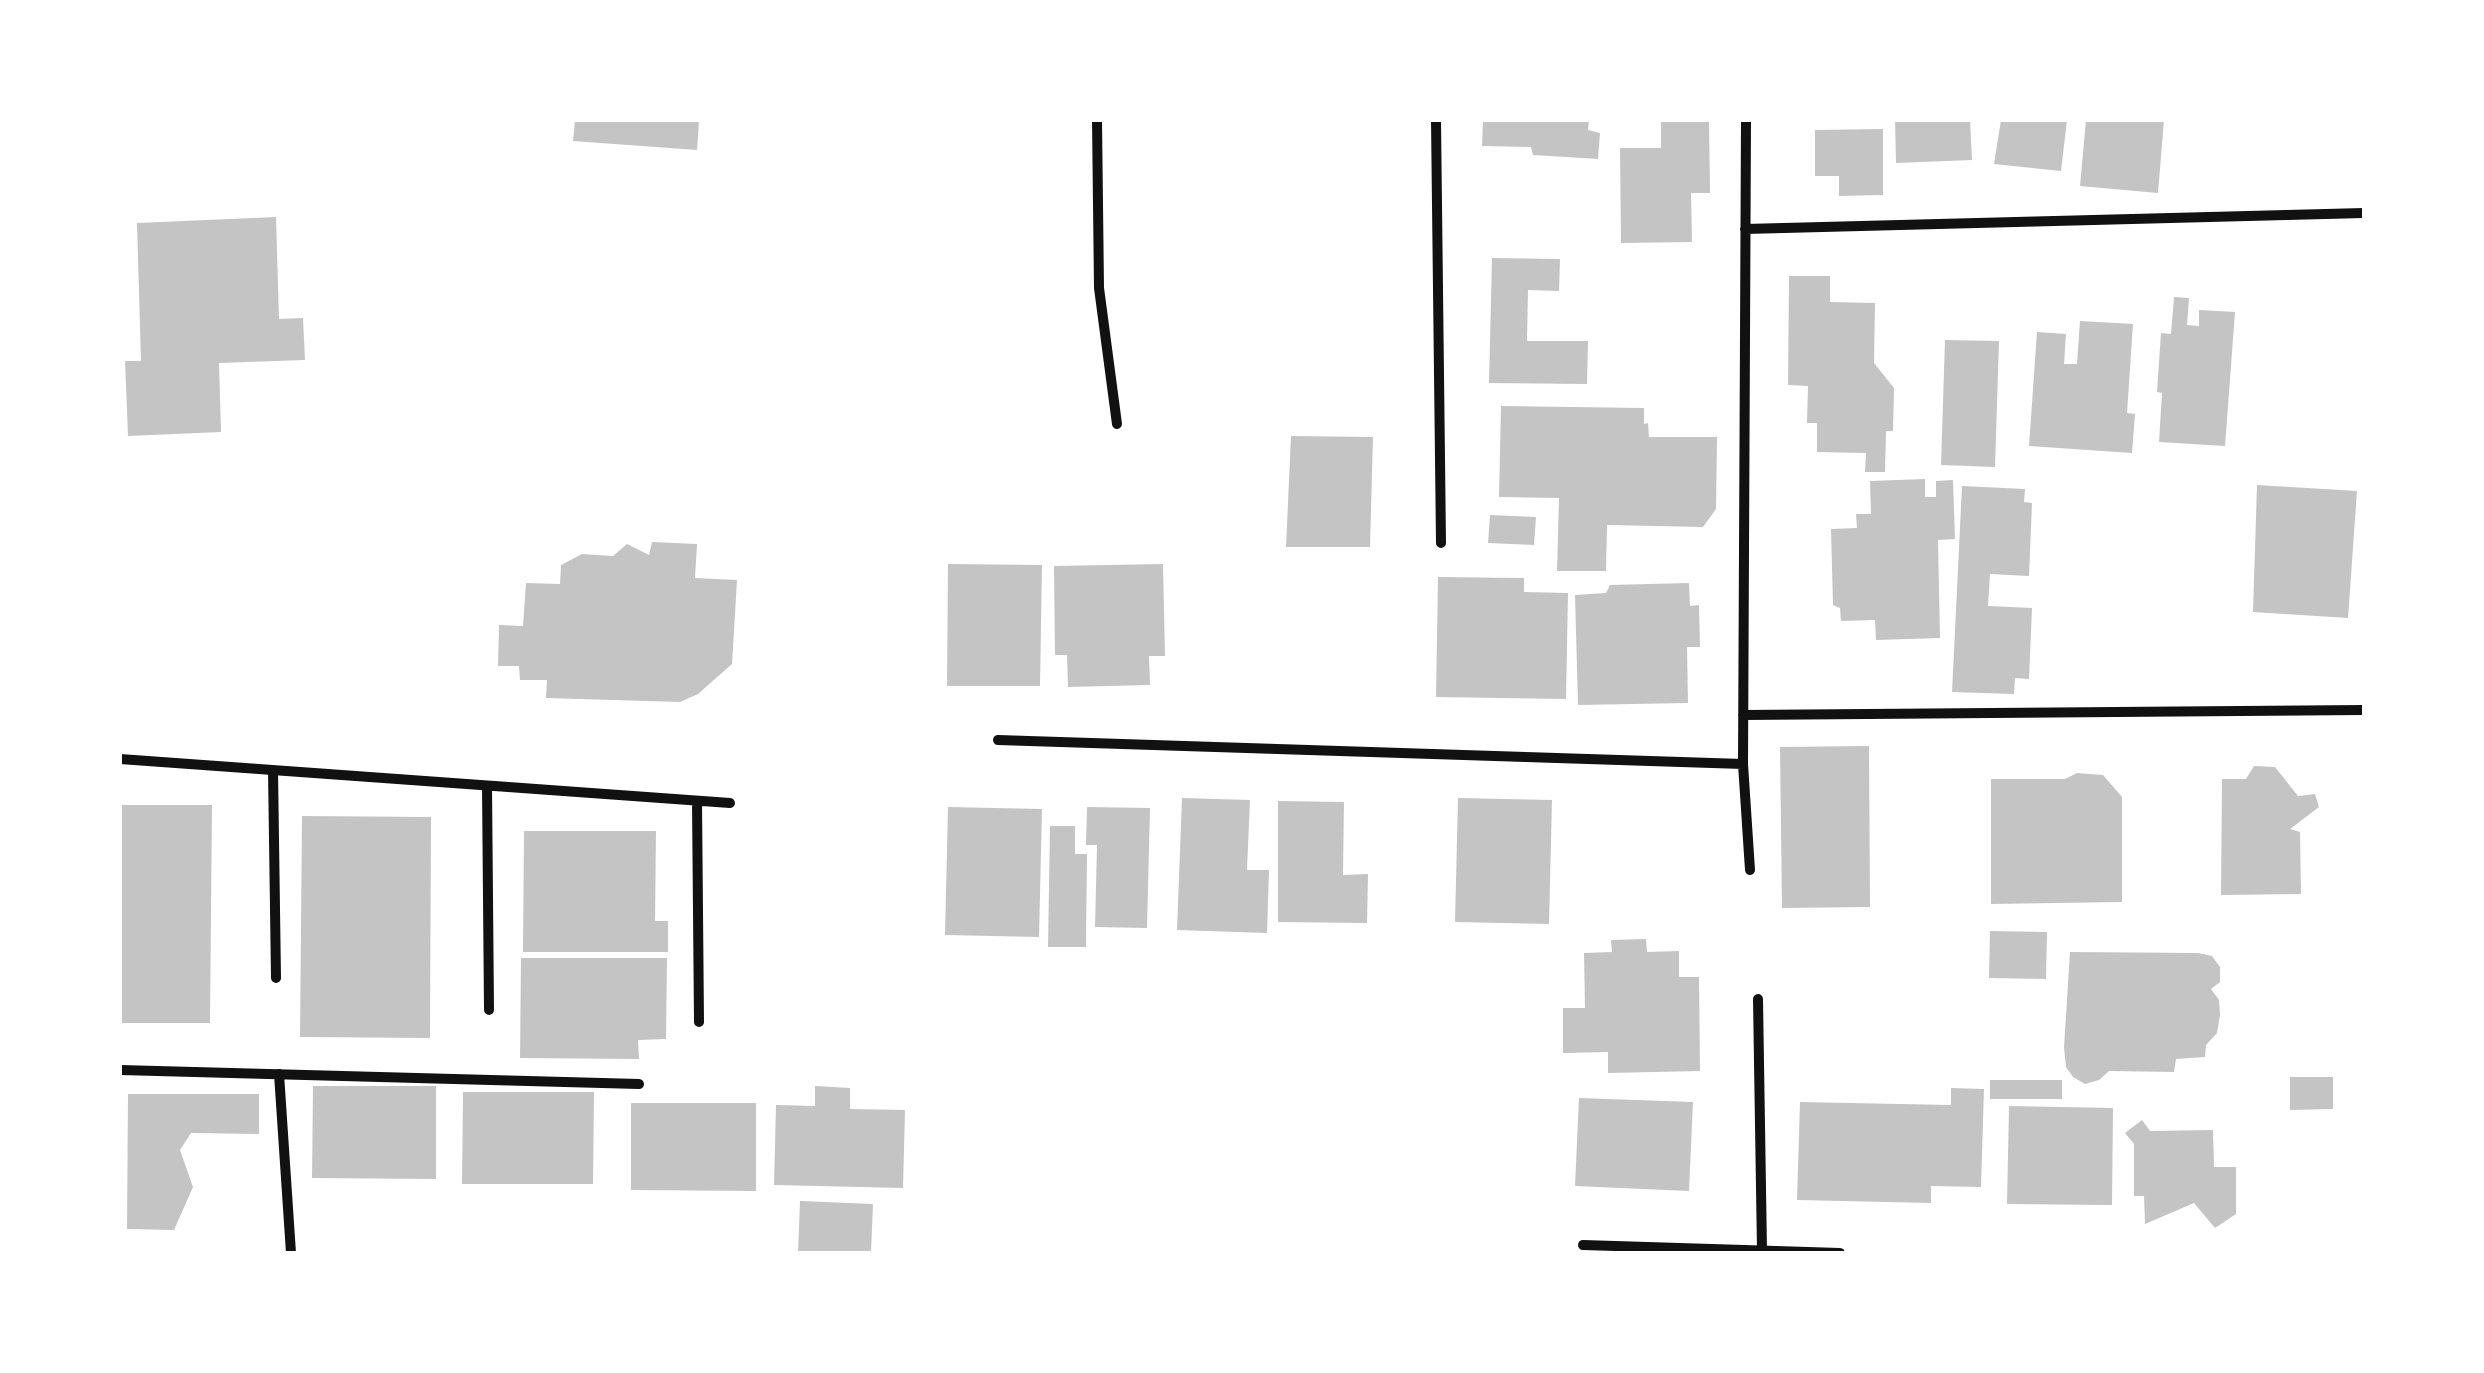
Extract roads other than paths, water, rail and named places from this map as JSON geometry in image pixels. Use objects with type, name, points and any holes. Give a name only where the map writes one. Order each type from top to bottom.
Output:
[{"type":"street","points":[[1098,120],[1099,288],[1117,424]]},
{"type":"street","points":[[1436,120],[1441,543]]},
{"type":"street","points":[[1746,120],[1743,764],[1750,870]]},
{"type":"street","points":[[1745,230],[2364,213]]},
{"type":"street","points":[[1743,715],[2364,710]]},
{"type":"street","points":[[998,740],[1743,764]]},
{"type":"street","points":[[120,759],[730,803]]},
{"type":"street","points":[[273,770],[276,978]]},
{"type":"street","points":[[487,786],[489,1010]]},
{"type":"street","points":[[697,801],[699,1022]]},
{"type":"street","points":[[1758,999],[1762,1250]]},
{"type":"street","points":[[120,1070],[639,1084]]},
{"type":"street","points":[[279,1074],[291,1253]]},
{"type":"street","points":[[1583,1245],[1840,1253]]}]
